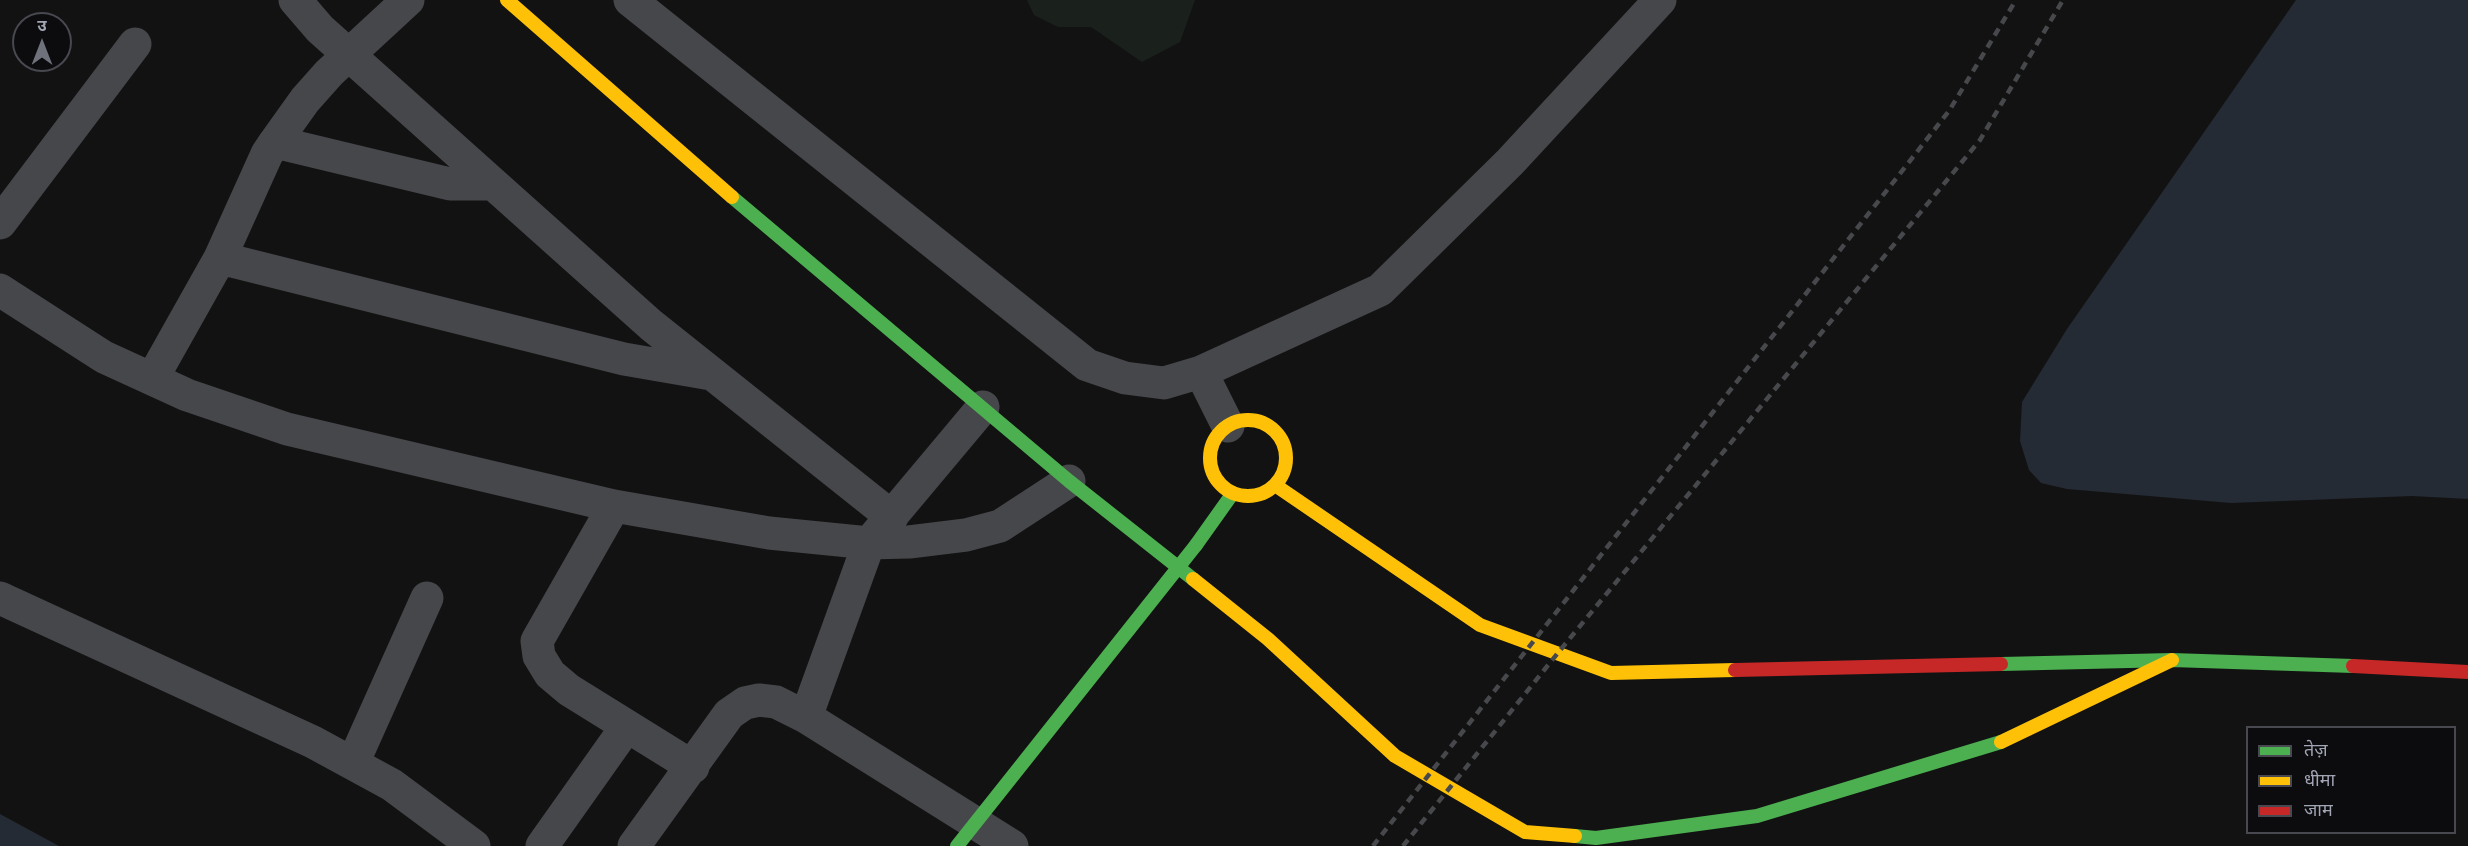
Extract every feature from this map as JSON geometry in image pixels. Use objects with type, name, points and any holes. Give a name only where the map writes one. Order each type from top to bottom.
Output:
[{"type":"street","points":[[295,0],[320,29],[651,325],[891,517]]},
{"type":"street","points":[[152,379],[220,258],[267,154],[275,142],[305,100],[329,73],[408,0]]},
{"type":"street","points":[[507,0],[667,142],[1069,482],[1268,639],[1395,756],[1525,832],[1596,838],[1757,816],[2013,738],[2172,660]]},
{"type":"street","points":[[630,0],[1087,364],[1125,378],[1164,383],[1201,372],[1380,290],[1510,162],[1660,0]]},
{"type":"street","points":[[0,224],[135,44]]},
{"type":"street","points":[[275,142],[450,184],[492,184]]},
{"type":"street","points":[[220,258],[624,359],[711,374]]},
{"type":"street","points":[[0,290],[104,357],[187,395],[287,429],[614,506],[768,533],[869,543],[947,538],[1000,526],[1069,482]]},
{"type":"street","points":[[1201,372],[1228,426]]},
{"type":"street","points":[[806,717],[869,543],[983,407]]},
{"type":"street","points":[[1241,421],[1255,421],[1268,426],[1278,435],[1286,460],[1275,485],[1262,493],[1248,496],[1233,493],[1220,484],[1211,470],[1210,453],[1216,437],[1228,426],[1241,421]]},
{"type":"street","points":[[1275,485],[1480,625],[1611,673],[2172,660],[2324,664],[2468,672]]},
{"type":"street","points":[[945,846],[962,832],[1196,544],[1233,493]]},
{"type":"street","points":[[614,506],[537,640],[539,656],[550,674],[569,690],[693,767]]},
{"type":"street","points":[[0,598],[313,742],[392,785],[474,846]]},
{"type":"street","points":[[353,763],[427,598]]},
{"type":"street","points":[[634,846],[729,714],[746,703],[759,700],[776,702],[806,717],[962,832],[1012,846]]},
{"type":"street","points":[[542,846],[627,726]]},
{"type":"shaded area","points":[[1027,0],[1195,0],[1180,42],[1142,62],[1091,27],[1058,27],[1034,15]]},
{"type":"shaded area","points":[[2296,0],[2468,0],[2468,499],[2412,496],[2231,503],[2067,489],[2041,483],[2029,470],[2020,441],[2022,402],[2067,329]]},
{"type":"shaded area","points":[[0,814],[59,846],[0,846]]},
{"type":"railway","points":[[1373,846],[1949,111],[2016,0]]},
{"type":"railway","points":[[1403,846],[1557,654],[1980,140],[2063,0]]},
{"type":"traffic: fast","points":[[732,197],[1069,481],[1193,579]]},
{"type":"traffic: fast","points":[[1196,545],[1233,493]]},
{"type":"traffic: fast","points":[[957,846],[1196,545]]},
{"type":"traffic: fast","points":[[2001,664],[2172,660],[2353,666]]},
{"type":"traffic: fast","points":[[1575,836],[1596,838],[1757,816],[2001,742]]},
{"type":"traffic: slow","points":[[507,0],[732,197]]},
{"type":"traffic: slow","points":[[1248,420],[1262,423],[1275,431],[1283,444],[1286,458],[1283,472],[1275,485],[1262,493],[1248,496],[1234,493],[1221,485],[1213,472],[1210,458],[1213,444],[1221,431],[1234,423],[1248,420]]},
{"type":"traffic: slow","points":[[1275,485],[1480,625],[1611,673],[1735,670]]},
{"type":"traffic: slow","points":[[1193,579],[1268,639],[1395,756],[1525,832],[1575,836]]},
{"type":"traffic: slow","points":[[2001,742],[2172,660]]},
{"type":"traffic: jam","points":[[1735,670],[2001,664]]},
{"type":"traffic: jam","points":[[2353,666],[2468,672]]}]
